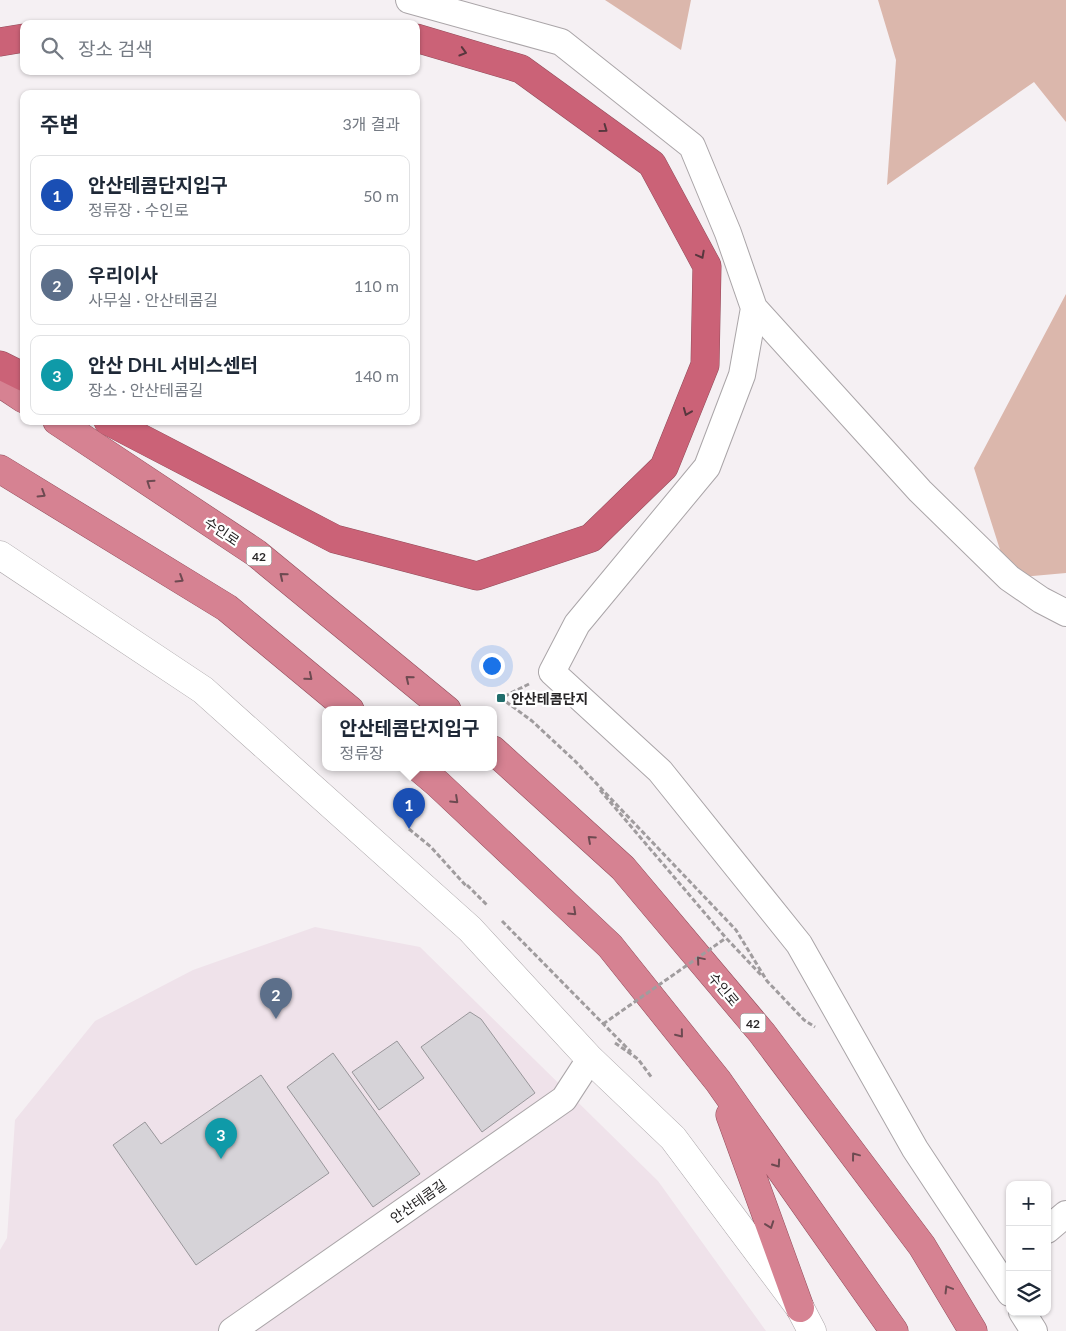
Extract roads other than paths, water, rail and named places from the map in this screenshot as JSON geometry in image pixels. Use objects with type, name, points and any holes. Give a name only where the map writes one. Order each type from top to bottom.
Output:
[{"type":"highway","points":[[0,42],[20,39]]},
{"type":"highway","points":[[116,425],[334,540],[477,576],[591,538],[664,467],[706,365],[707,266],[652,164],[521,68],[420,39]]},
{"type":"highway","points":[[0,365],[20,375]]},
{"type":"highway","points":[[0,383],[20,396]]},
{"type":"highway","name":"수인로","points":[[64,425],[256,553],[441,706]]},
{"type":"highway","points":[[0,468],[227,608],[345,706]]},
{"type":"highway","name":"수인로","points":[[497,754],[622,868],[755,1026],[922,1246],[973,1331]]},
{"type":"highway","points":[[423,771],[610,946],[718,1081],[894,1331]]},
{"type":"highway","points":[[718,1081],[806,1320]]},
{"type":"street","points":[[409,0],[561,42],[692,146],[728,233],[754,308],[941,512],[1009,578],[1041,600],[1066,613]]},
{"type":"street","points":[[754,308],[742,375],[707,467],[577,624],[552,672],[660,771],[799,944],[915,1149],[1006,1276]]},
{"type":"street","points":[[0,555],[203,690],[470,929],[590,1059],[673,1138],[806,1320]]},
{"type":"street","name":"안산테콤길","points":[[235,1330],[564,1099],[590,1059]]},
{"type":"street","points":[[1051,1227],[1066,1214]]},
{"type":"street","points":[[1025,1316],[1034,1331]]},
{"type":"place","name":"안산테콤단지","points":[[501,698]]},
{"type":"place","name":"안산테콤단지입구","points":[[409,829]]},
{"type":"place","name":"우리이사","points":[[276,1019]]},
{"type":"place","name":"안산 DHL 서비스센터","points":[[221,1159]]}]
